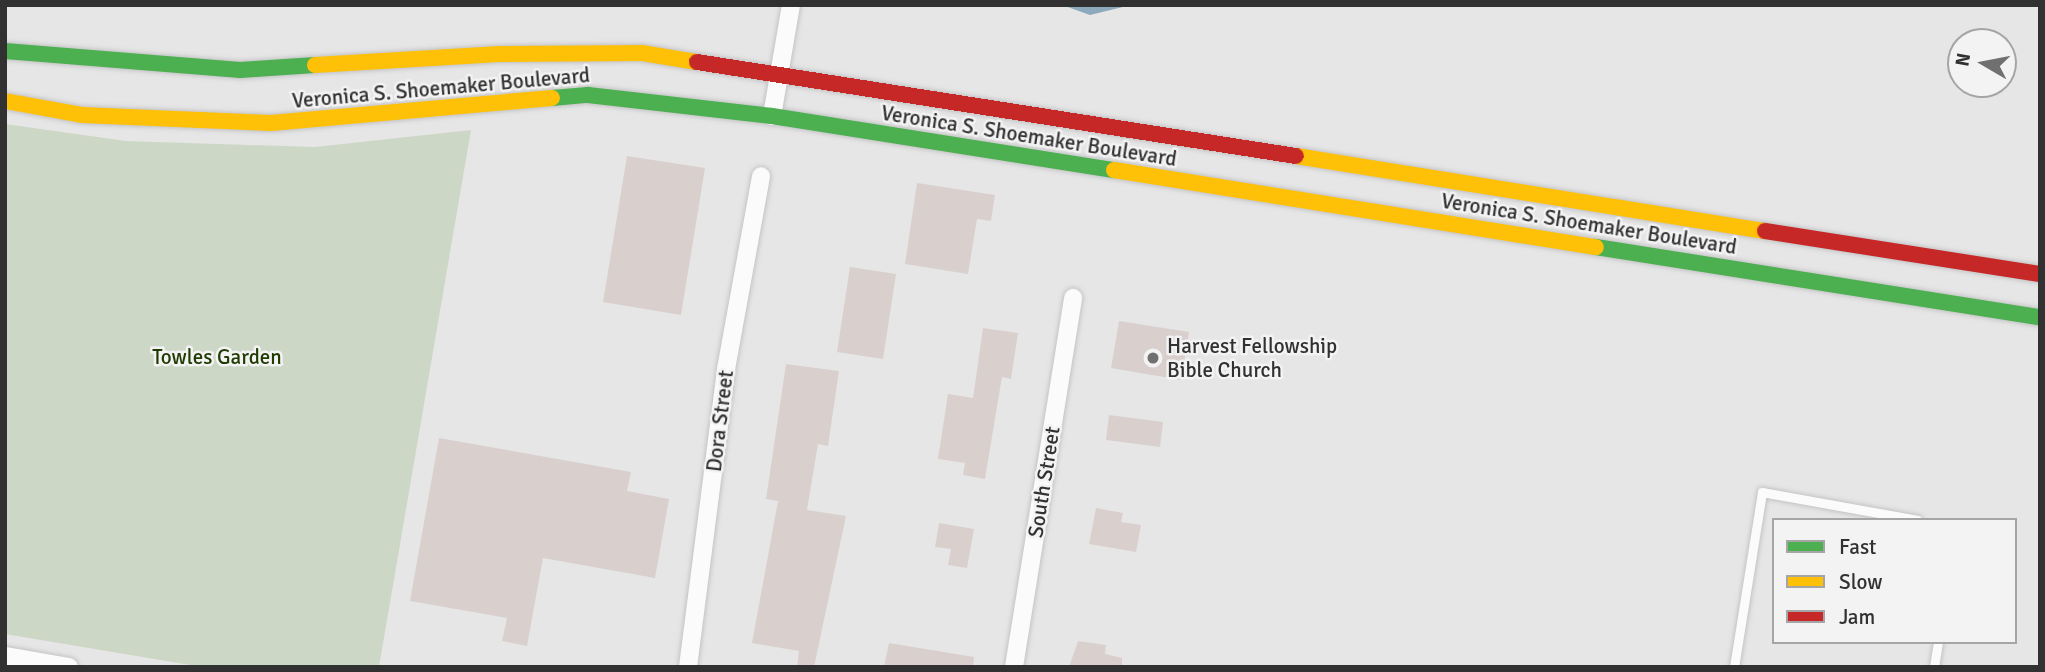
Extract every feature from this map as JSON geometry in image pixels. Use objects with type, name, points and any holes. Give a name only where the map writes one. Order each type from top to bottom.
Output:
[{"type":"street","points":[[772,116],[792,5]]},
{"type":"street","name":"Veronica S. Shoemaker Boulevard","points":[[5,51],[240,70],[500,54],[642,53],[781,71],[2040,274]]},
{"type":"street","name":"Veronica S. Shoemaker Boulevard","points":[[5,101],[82,115],[271,123],[588,95],[772,116],[2040,317]]},
{"type":"street","name":"Dora Street","points":[[688,667],[726,369],[761,176]]},
{"type":"street","name":"South Street","points":[[1014,667],[1073,298]]},
{"type":"street","points":[[5,656],[34,664],[69,667]]},
{"type":"lane","points":[[1734,667],[1762,492],[1907,518]]},
{"type":"lane","points":[[1934,667],[1938,644]]},
{"type":"green space","name":"Towles Garden","points":[[5,124],[126,141],[315,147],[471,130],[379,667],[202,667],[5,634]]},
{"type":"water","points":[[1062,5],[1131,5],[1090,15]]},
{"type":"building","points":[[627,156],[705,168],[681,315],[603,302]]},
{"type":"building","points":[[917,183],[995,195],[991,221],[977,219],[968,274],[905,264]]},
{"type":"building","points":[[850,267],[896,274],[883,359],[837,352]]},
{"type":"building","points":[[1119,321],[1189,332],[1181,380],[1111,368]]},
{"type":"building","points":[[983,328],[1018,333],[1011,379],[1002,377],[985,479],[963,475],[965,463],[938,459],[948,394],[973,398]]},
{"type":"building","points":[[786,364],[839,371],[828,446],[818,444],[807,510],[846,516],[814,667],[797,667],[799,651],[752,643],[778,501],[766,499]]},
{"type":"building","points":[[1109,415],[1163,422],[1160,447],[1106,440]]},
{"type":"building","points":[[439,438],[631,472],[627,491],[669,499],[655,578],[543,558],[527,646],[502,641],[507,618],[410,601]]},
{"type":"building","points":[[1096,508],[1123,513],[1121,522],[1141,525],[1136,552],[1089,544]]},
{"type":"building","points":[[939,523],[974,529],[967,568],[948,565],[951,549],[935,547]]},
{"type":"building","points":[[1078,641],[1106,645],[1105,654],[1122,658],[1122,667],[1069,667]]},
{"type":"building","points":[[889,643],[974,657],[973,667],[884,667]]},
{"type":"traffic: fast","points":[[5,51],[240,70],[315,65]]},
{"type":"traffic: fast","points":[[552,98],[588,95],[772,116],[1114,170]]},
{"type":"traffic: fast","points":[[1596,247],[2040,317]]},
{"type":"traffic: slow","points":[[315,65],[500,54],[642,53],[697,62]]},
{"type":"traffic: slow","points":[[5,101],[82,115],[271,123],[552,98]]},
{"type":"traffic: slow","points":[[1296,156],[1765,231]]},
{"type":"traffic: slow","points":[[1114,170],[1596,247]]},
{"type":"traffic: jam","points":[[697,62],[1296,156]]},
{"type":"traffic: jam","points":[[1765,231],[2040,274]]},
{"type":"place","name":"Harvest Fellowship Bible Church","points":[[1153,358]]}]
